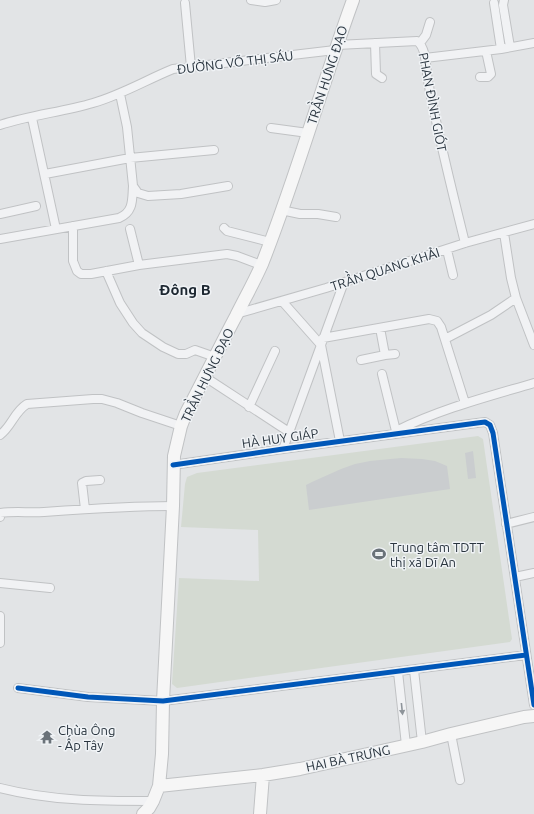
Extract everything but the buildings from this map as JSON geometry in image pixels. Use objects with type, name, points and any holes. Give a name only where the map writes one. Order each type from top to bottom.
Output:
[{"type":"main road","name":"TRẦN HƯNG ĐẠO","points":[[143,814],[153,801],[159,786],[162,754],[174,456],[186,413],[236,314],[250,290],[270,242],[353,0]]},
{"type":"main road","name":"HAI BÀ TRƯNG","points":[[159,786],[263,775],[406,746],[451,734],[534,716]]},
{"type":"main road","points":[[260,814],[263,775]]},
{"type":"street","points":[[251,0],[265,2],[276,0]]},
{"type":"street","points":[[504,0],[503,4],[510,47]]},
{"type":"street","points":[[185,3],[191,67]]},
{"type":"street","points":[[494,3],[501,49]]},
{"type":"street","points":[[420,43],[426,35],[430,22]]},
{"type":"street","name":"PHAN ĐÌNH GIÓT","points":[[336,48],[375,43],[417,41],[422,44],[433,109],[465,244]]},
{"type":"street","points":[[375,43],[375,70],[376,74],[382,78]]},
{"type":"street","points":[[425,58],[534,44]]},
{"type":"street","name":"ĐƯỜNG VÕ THỊ SÁU","points":[[0,126],[91,104],[120,94],[150,78],[173,69],[336,48]]},
{"type":"street","points":[[480,77],[488,77],[491,74],[486,51]]},
{"type":"street","points":[[0,238],[120,218],[126,215],[131,207],[133,186],[127,127],[120,94]]},
{"type":"street","points":[[32,118],[56,229]]},
{"type":"street","points":[[271,128],[308,133]]},
{"type":"street","points":[[45,174],[130,158],[214,150]]},
{"type":"street","points":[[133,186],[138,193],[148,196],[181,194],[228,186]]},
{"type":"street","points":[[0,214],[36,206]]},
{"type":"street","points":[[281,210],[300,214],[318,214],[336,217]]},
{"type":"street","name":"TRẦN QUANG KHẢI","points":[[236,314],[534,224]]},
{"type":"street","points":[[72,226],[73,260],[77,271],[81,274],[227,254],[261,264]]},
{"type":"street","points":[[224,228],[227,231],[270,242]]},
{"type":"street","points":[[130,229],[139,265]]},
{"type":"street","points":[[504,233],[511,278],[516,298],[534,346]]},
{"type":"street","points":[[447,250],[453,275]]},
{"type":"street","points":[[106,271],[120,303],[133,323],[142,333],[163,347],[178,354],[186,354],[195,350],[215,357]]},
{"type":"street","points":[[283,449],[344,282]]},
{"type":"street","points":[[445,339],[491,315],[516,298]]},
{"type":"street","points":[[282,301],[302,325],[322,342],[340,441]]},
{"type":"street","points":[[322,342],[380,328],[429,319],[437,321],[441,327],[465,403]]},
{"type":"street","points":[[380,328],[385,356]]},
{"type":"street","points":[[249,407],[275,351]]},
{"type":"street","points":[[361,360],[395,354]]},
{"type":"street","points":[[382,374],[393,433],[485,422],[490,425],[493,433],[534,705]]},
{"type":"street","points":[[205,377],[289,432]]},
{"type":"street","name":"HÀ HUY GIÁP","points":[[173,465],[393,433],[433,414],[534,383]]},
{"type":"street","points":[[0,435],[10,425],[19,409],[27,404],[93,399],[102,399],[117,403],[182,426]]},
{"type":"street","points":[[85,509],[81,486],[82,483],[86,481],[100,480]]},
{"type":"street","points":[[0,517],[0,513],[120,506],[173,506]]},
{"type":"street","points":[[506,524],[534,517]]},
{"type":"street","points":[[515,577],[534,573]]},
{"type":"street","points":[[0,583],[50,588]]},
{"type":"street","points":[[0,616],[0,643]]},
{"type":"street","points":[[18,688],[88,697],[163,701],[526,655]]},
{"type":"street","points":[[414,670],[422,742]]},
{"type":"street","points":[[398,672],[406,746]]},
{"type":"street","points":[[451,734],[460,780]]},
{"type":"street","points":[[0,788],[22,794],[79,800],[153,801]]},
{"type":"shaded area","name":"Trung tâm TDTT thị xã Dĩ An","points":[[478,436],[483,439],[512,639],[510,642],[177,688],[172,684],[179,578],[259,581],[258,530],[181,527],[187,477],[197,473]]},
{"type":"cycle path","points":[[173,465],[477,423],[485,422],[490,425],[493,433],[534,705]]},
{"type":"cycle path","points":[[18,688],[88,697],[163,701],[526,655]]},
{"type":"place","name":"Trung tâm TDTT thị xã Dĩ An","points":[[379,554]]},
{"type":"place","name":"Chùa Ông - Ấp Tây","points":[[47,737]]},
{"type":"district","name":"Đông B","points":[[185,290]]}]
